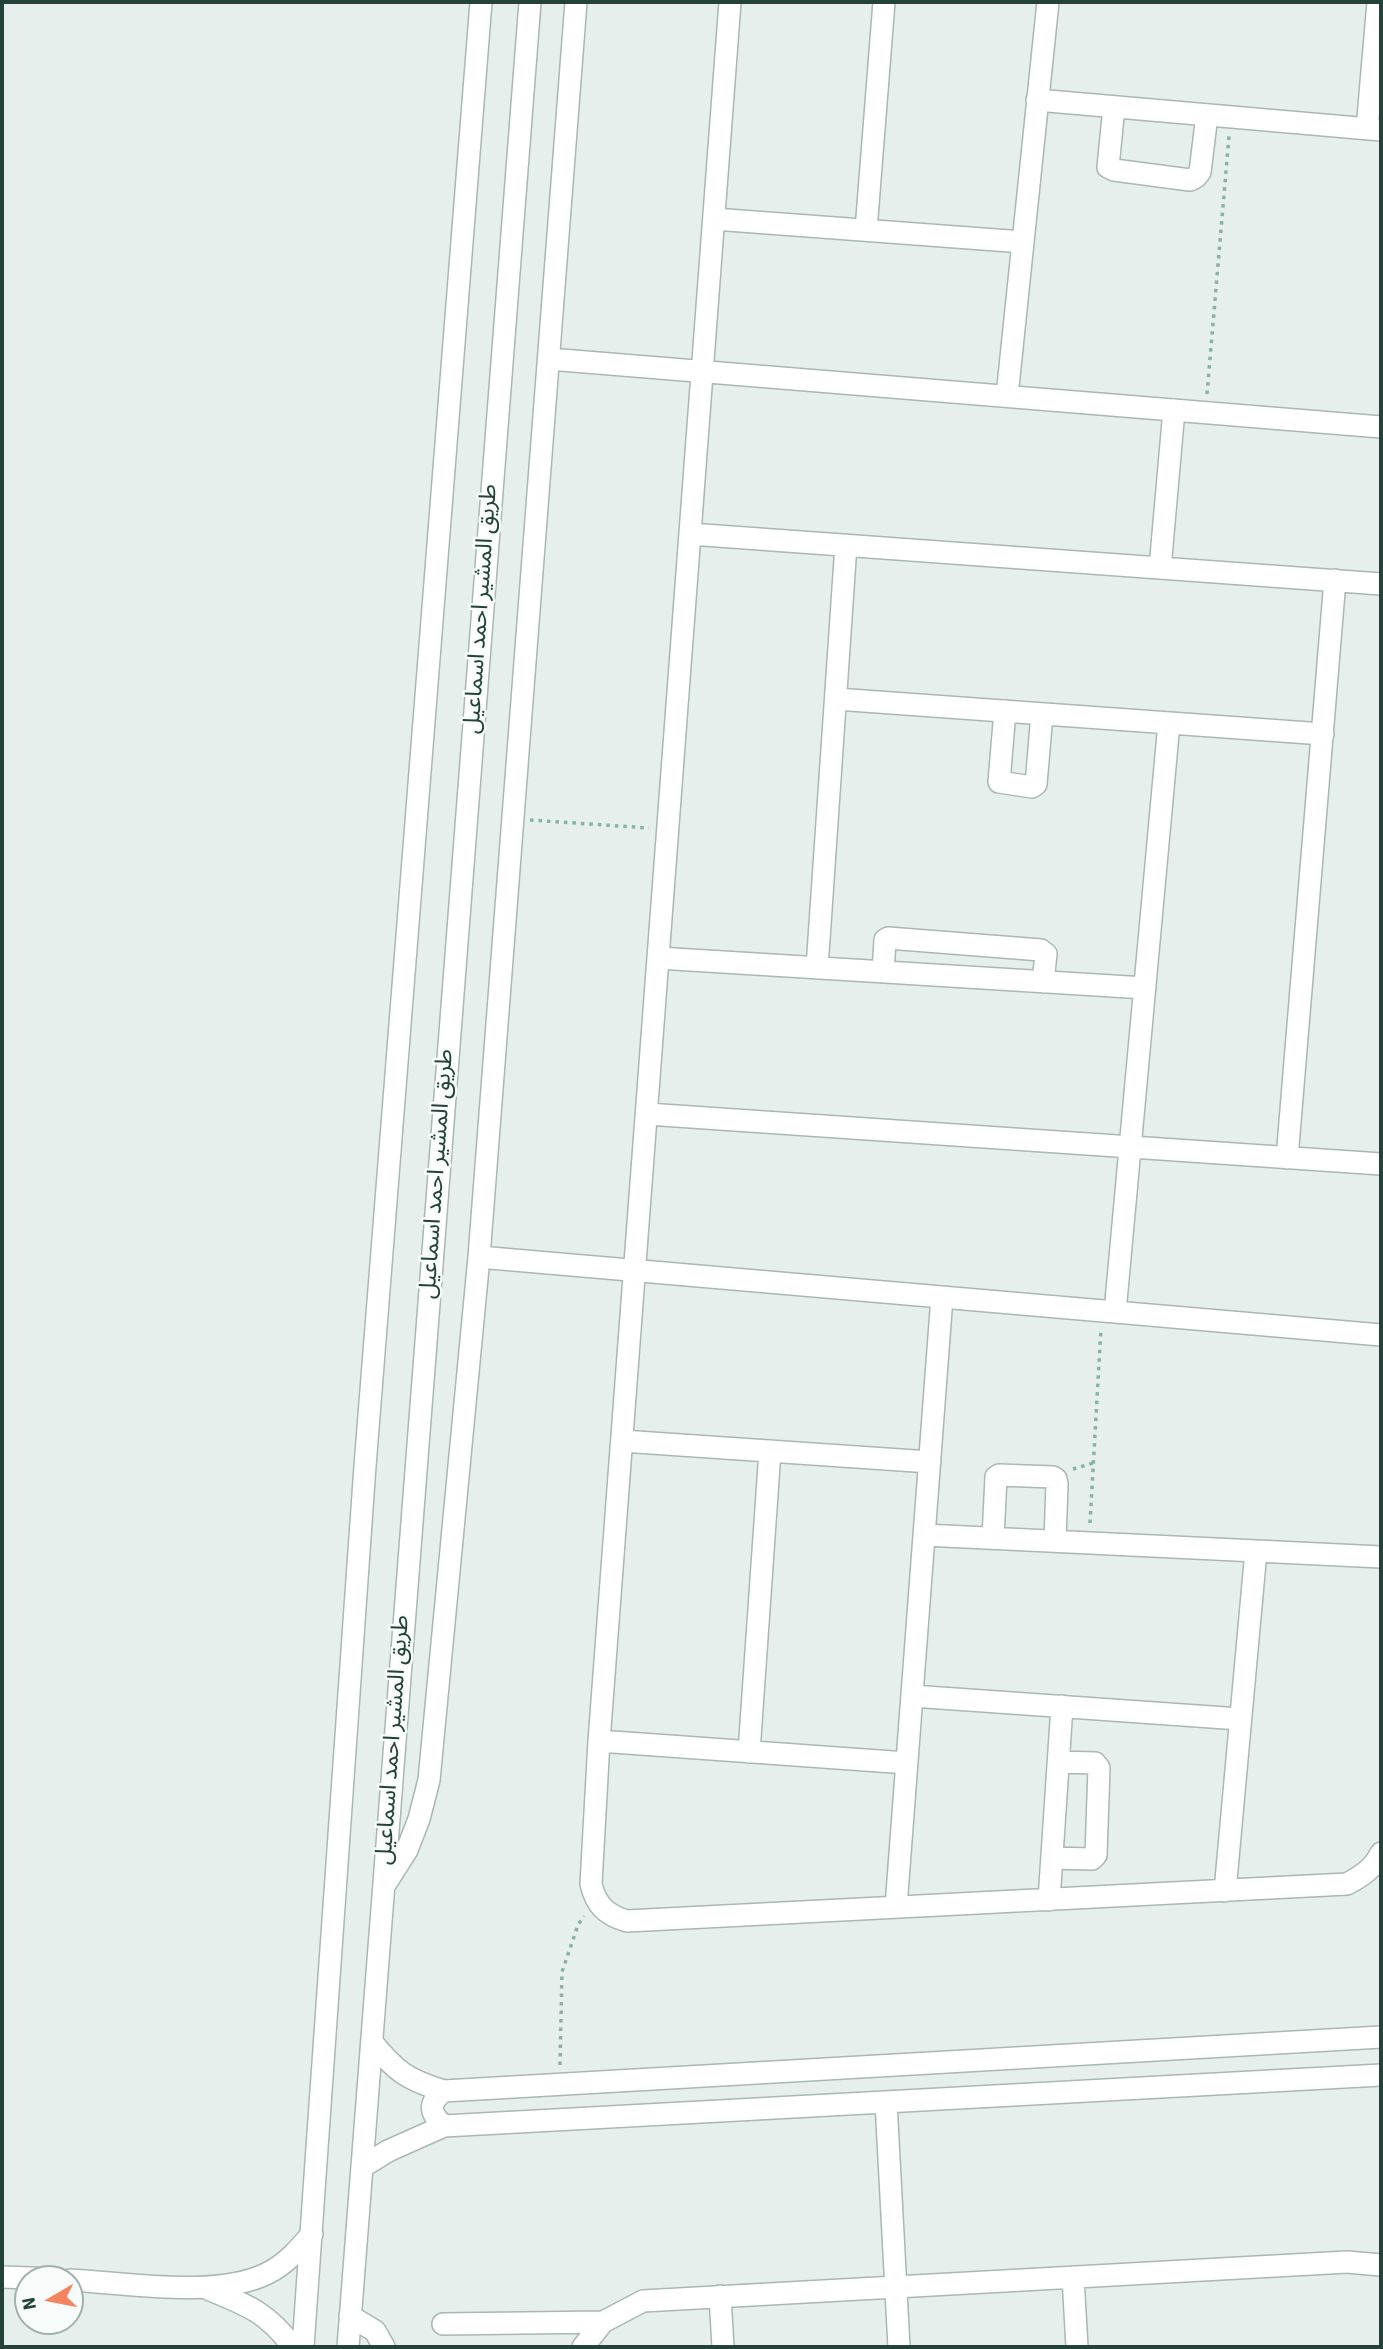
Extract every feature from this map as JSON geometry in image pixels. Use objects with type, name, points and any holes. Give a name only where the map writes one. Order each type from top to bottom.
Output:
[{"type":"street","name":"طريق المشير احمد اسماعيل","points":[[303,2347],[365,1466],[481,2]]},
{"type":"street","name":"طريق المشير احمد اسماعيل","points":[[348,2347],[530,2]]},
{"type":"street","points":[[383,1888],[407,1850],[419,1819],[429,1780],[479,1257],[576,2]]},
{"type":"street","points":[[730,2],[599,1741],[591,1884],[594,1897],[602,1909],[627,1921],[1225,1891],[1347,1884],[1364,1875],[1381,1853]]},
{"type":"street","points":[[866,230],[884,2]]},
{"type":"street","points":[[1007,396],[1048,2]]},
{"type":"street","points":[[1037,100],[1374,129],[1377,2]]},
{"type":"street","points":[[1114,107],[1108,167],[1190,180],[1200,172],[1207,115]]},
{"type":"street","points":[[714,219],[1023,242]]},
{"type":"street","points":[[549,359],[1381,427]]},
{"type":"street","points":[[1160,568],[1174,410]]},
{"type":"street","points":[[690,534],[1381,584]]},
{"type":"street","points":[[817,968],[846,545]]},
{"type":"street","points":[[1287,1158],[1335,580]]},
{"type":"street","points":[[836,699],[1323,734]]},
{"type":"street","points":[[1005,711],[999,782],[1032,786],[1036,784],[1042,714]]},
{"type":"street","points":[[1109,1311],[1130,1147],[1169,723]]},
{"type":"street","points":[[883,972],[885,940],[888,938],[1041,950],[1046,954],[1043,982]]},
{"type":"street","points":[[658,958],[1144,988]]},
{"type":"street","points":[[647,1114],[1381,1164]]},
{"type":"street","points":[[479,1257],[1381,1335]]},
{"type":"street","points":[[896,1908],[942,1297]]},
{"type":"street","points":[[622,1441],[930,1462]]},
{"type":"street","points":[[749,1752],[770,1451]]},
{"type":"street","points":[[993,1538],[996,1477],[1053,1477],[1057,1484],[1055,1541]]},
{"type":"street","points":[[924,1535],[1381,1557]]},
{"type":"street","points":[[1225,1891],[1256,1551]]},
{"type":"street","points":[[912,1696],[1240,1719]]},
{"type":"street","points":[[1049,1900],[1062,1706]]},
{"type":"street","points":[[599,1741],[907,1763]]},
{"type":"street","points":[[1052,1858],[1092,1859],[1096,1855],[1099,1768],[1094,1763],[1059,1762]]},
{"type":"street","points":[[372,2042],[391,2065],[416,2082],[444,2091],[1381,2037]]},
{"type":"street","points":[[1151,2050],[1153,2087]]},
{"type":"street","points":[[362,2167],[397,2146],[444,2126],[1381,2075]]},
{"type":"street","points":[[444,2091],[436,2098],[432,2108],[435,2119],[444,2126]]},
{"type":"street","points":[[886,2102],[899,2347]]},
{"type":"street","points":[[84,2281],[206,2288],[254,2279],[287,2261],[312,2234]]},
{"type":"street","points":[[583,2347],[603,2322],[643,2301],[1347,2262],[1381,2265]]},
{"type":"street","points":[[1073,2277],[1077,2347]]},
{"type":"street","points":[[206,2288],[261,2313],[293,2347]]},
{"type":"street","points":[[720,2296],[723,2347]]},
{"type":"street","points":[[350,2316],[375,2331],[384,2347]]},
{"type":"street","points":[[443,2324],[603,2322]]},
{"type":"path","points":[[1206,412],[1230,117]]},
{"type":"path","points":[[513,819],[668,829]]},
{"type":"path","points":[[1089,1543],[1109,1311]]},
{"type":"path","points":[[560,2085],[562,1972],[578,1925],[594,1897]]}]
